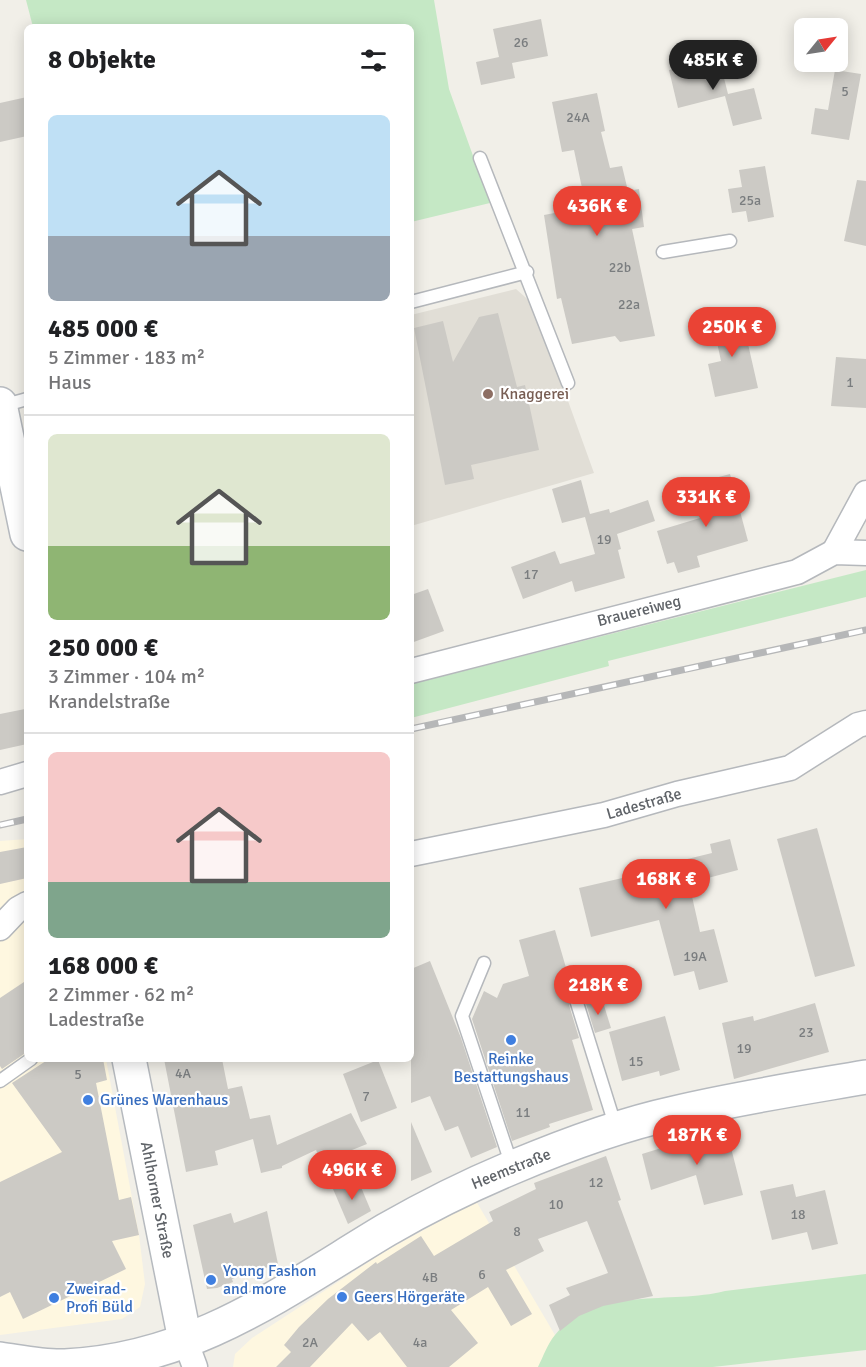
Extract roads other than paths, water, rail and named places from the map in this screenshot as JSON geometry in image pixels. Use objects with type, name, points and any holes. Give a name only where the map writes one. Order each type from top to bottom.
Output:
[{"type":"street","points":[[0,405],[24,520]]},
{"type":"street","points":[[834,552],[866,493]]},
{"type":"street","name":"Brauereiweg","points":[[414,670],[796,572],[834,552],[866,553]]},
{"type":"street","name":"Ladestraße","points":[[414,854],[604,815],[677,794],[790,768],[858,725],[866,723]]},
{"type":"street","points":[[0,782],[24,775]]},
{"type":"street","points":[[0,928],[24,906]]},
{"type":"street","name":"Ahlhorner Straße","points":[[130,1062],[190,1354]]},
{"type":"street","name":"Heemstraße","points":[[0,1359],[73,1365],[190,1354],[250,1313],[387,1230],[460,1190],[513,1167],[616,1129],[673,1113],[866,1077]]},
{"type":"lane","points":[[480,158],[527,272],[568,383]]},
{"type":"lane","points":[[663,252],[730,241]]},
{"type":"lane","points":[[414,301],[527,272]]},
{"type":"lane","points":[[0,405],[24,400]]},
{"type":"lane","points":[[483,963],[462,1016],[513,1167]]},
{"type":"lane","points":[[577,1003],[616,1129]]},
{"type":"lane","points":[[0,1081],[27,1062]]},
{"type":"railway","points":[[414,728],[866,630]]},
{"type":"railway","points":[[0,825],[24,820]]},
{"type":"place","name":"Knaggerei","points":[[488,394]]},
{"type":"place","name":"Reinke Bestattungshaus","points":[[511,1040]]},
{"type":"place","name":"Grünes Warenhaus","points":[[88,1100]]},
{"type":"place","name":"Young Fashon and more","points":[[211,1280]]},
{"type":"place","name":"Geers Hörgeräte","points":[[342,1297]]},
{"type":"place","name":"Zweirad- Profi Büld","points":[[54,1298]]}]
